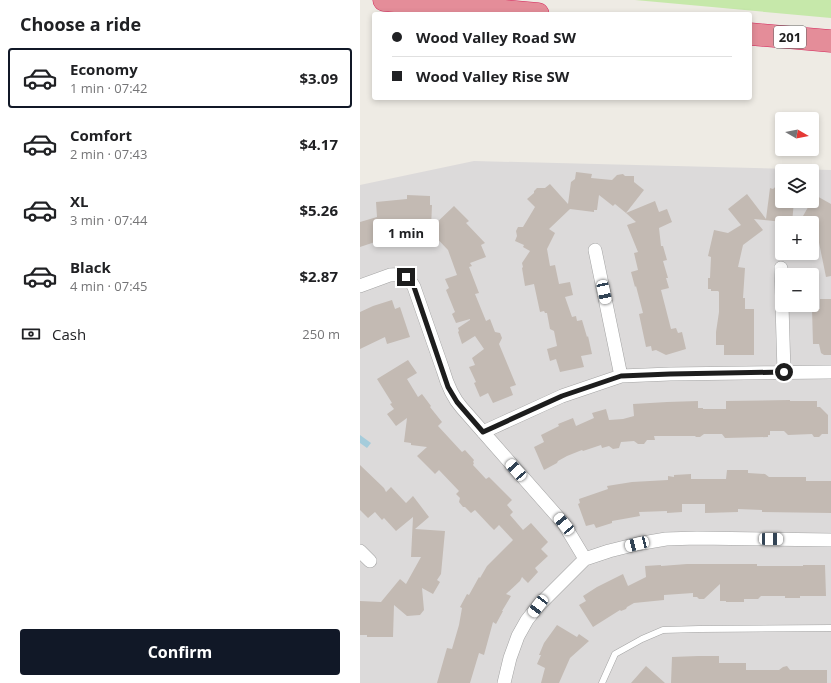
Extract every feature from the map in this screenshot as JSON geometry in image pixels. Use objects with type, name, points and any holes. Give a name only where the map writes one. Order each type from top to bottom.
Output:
[{"type":"highway","points":[[384,0],[516,12]]},
{"type":"highway","name":"201","points":[[752,34],[831,41]]},
{"type":"street","points":[[595,250],[621,376]]},
{"type":"street","points":[[360,286],[395,274],[406,277],[412,283],[448,387],[457,402],[564,524],[585,559]]},
{"type":"street","points":[[782,312],[784,372]]},
{"type":"street","points":[[483,432],[562,396],[621,376],[831,372]]},
{"type":"street","points":[[504,683],[510,658],[518,636],[527,620],[538,606],[585,559],[637,544],[666,540],[697,538],[831,540]]},
{"type":"street","points":[[360,551],[370,561]]},
{"type":"lane","points":[[602,683],[615,654],[642,639],[663,630],[831,628]]},
{"type":"shaded area","points":[[474,161],[775,169],[775,208],[819,208],[819,170],[831,170],[831,683],[360,683],[360,185]]},
{"type":"green space","points":[[635,0],[831,0],[831,18]]},
{"type":"water","points":[[360,435],[371,443],[367,448],[360,443]]},
{"type":"building","points":[[576,172],[592,174],[591,178],[612,180],[617,175],[623,174],[625,176],[634,176],[634,182],[644,190],[626,213],[615,204],[613,206],[599,195],[597,210],[594,210],[594,212],[570,209],[549,229],[555,233],[547,249],[550,266],[555,265],[559,284],[570,282],[573,295],[565,297],[572,317],[576,316],[577,321],[582,320],[587,337],[588,336],[592,354],[581,356],[584,367],[560,372],[556,359],[550,361],[547,349],[557,346],[554,331],[550,329],[547,313],[544,311],[540,312],[534,284],[525,286],[522,263],[530,251],[523,247],[524,245],[515,241],[518,227],[523,227],[535,207],[527,199],[534,193],[534,191],[537,188],[545,188],[550,184],[568,204],[571,182],[575,179]]},
{"type":"building","points":[[775,187],[775,208],[793,208],[793,216],[775,216],[775,221],[754,219],[763,230],[743,245],[738,267],[745,268],[743,298],[745,298],[745,309],[754,309],[754,355],[724,355],[724,345],[716,345],[719,292],[708,289],[711,257],[708,256],[714,230],[728,233],[741,225],[728,209],[747,194],[766,219],[770,188],[773,189]]},
{"type":"building","points":[[407,195],[430,196],[430,205],[432,205],[431,228],[454,206],[469,221],[466,223],[485,243],[481,245],[486,257],[470,263],[472,266],[469,267],[479,293],[475,294],[486,321],[490,319],[495,332],[500,333],[502,338],[499,344],[516,385],[510,387],[513,395],[493,403],[488,393],[480,397],[474,383],[476,382],[469,367],[475,365],[472,358],[484,349],[475,336],[462,344],[458,328],[470,319],[456,323],[452,314],[455,312],[446,290],[449,288],[445,279],[457,275],[448,250],[429,230],[430,228],[400,228],[401,232],[375,234],[377,240],[375,242],[360,247],[360,222],[377,217],[376,202],[407,199]]},
{"type":"building","points":[[819,197],[831,204],[831,276],[826,277],[819,243],[819,216],[803,216],[808,208],[819,208]]},
{"type":"building","points":[[655,201],[659,212],[667,209],[672,222],[659,228],[661,246],[663,246],[667,260],[663,261],[669,288],[661,290],[671,329],[676,328],[678,333],[682,332],[686,349],[666,355],[656,350],[652,351],[651,346],[646,347],[639,314],[643,313],[631,272],[638,270],[634,253],[638,252],[627,225],[636,222],[626,213]]},
{"type":"building","points":[[820,299],[831,299],[831,355],[824,355],[821,353],[819,344],[813,344],[812,312],[819,312]]},
{"type":"building","points":[[392,300],[395,309],[400,307],[410,337],[387,344],[385,337],[360,349],[360,312]]},
{"type":"building","points":[[408,360],[417,373],[407,379],[418,397],[422,394],[442,422],[438,426],[462,452],[465,450],[474,460],[473,465],[486,479],[489,477],[512,500],[507,505],[513,512],[510,515],[523,530],[531,523],[548,542],[541,549],[548,556],[535,568],[538,572],[528,583],[522,577],[520,581],[506,594],[511,596],[496,624],[493,622],[484,655],[479,653],[470,683],[437,683],[447,648],[452,649],[459,625],[462,608],[460,607],[467,594],[469,595],[487,566],[513,540],[499,525],[494,530],[475,510],[471,513],[463,507],[459,502],[460,498],[456,494],[459,491],[439,470],[435,474],[417,456],[427,447],[411,445],[411,443],[404,442],[407,418],[396,426],[387,414],[394,409],[390,404],[392,403],[377,379]]},
{"type":"building","points":[[698,401],[698,408],[726,409],[726,401],[817,401],[817,407],[820,407],[828,415],[828,434],[822,434],[819,437],[814,437],[812,434],[788,435],[784,431],[770,431],[770,435],[768,435],[768,437],[725,438],[722,434],[704,434],[700,437],[654,436],[655,440],[647,440],[644,444],[638,444],[634,441],[621,442],[619,448],[613,449],[609,446],[602,448],[601,445],[583,451],[582,450],[567,456],[544,470],[534,447],[544,442],[541,435],[559,426],[558,424],[573,418],[576,426],[594,418],[592,413],[606,409],[609,420],[623,419],[634,416],[633,404]]},
{"type":"building","points":[[360,465],[384,488],[386,492],[391,487],[406,503],[413,496],[429,517],[415,529],[445,531],[441,574],[437,580],[440,582],[433,594],[422,588],[424,610],[420,615],[407,616],[394,605],[393,637],[367,637],[367,635],[360,635],[360,601],[381,602],[400,579],[406,584],[421,557],[411,557],[413,517],[396,531],[384,518],[382,520],[375,512],[368,518],[360,510]]},
{"type":"building","points":[[727,470],[748,470],[748,473],[765,474],[769,477],[806,477],[806,481],[831,481],[831,513],[762,512],[762,510],[738,509],[738,512],[705,513],[705,504],[682,504],[682,512],[639,512],[640,516],[612,521],[612,523],[596,528],[594,524],[586,526],[578,504],[580,503],[579,499],[608,489],[607,486],[632,482],[668,480],[668,476],[674,477],[674,475],[691,474],[691,479],[726,479]]},
{"type":"building","points":[[687,564],[757,564],[757,566],[825,565],[826,596],[800,596],[800,598],[785,598],[785,596],[761,596],[758,599],[744,599],[744,602],[726,602],[720,601],[720,584],[704,599],[693,597],[693,593],[664,595],[664,600],[634,603],[593,627],[579,605],[586,601],[583,596],[623,574],[628,586],[646,577],[645,566]]},
{"type":"building","points":[[557,625],[577,637],[579,634],[589,641],[570,658],[559,683],[541,683],[545,668],[537,664],[541,655],[539,655],[544,643]]},
{"type":"building","points":[[719,656],[719,663],[746,663],[746,670],[779,670],[787,666],[790,670],[827,670],[827,683],[671,683],[672,657]]},
{"type":"building","points":[[646,666],[665,683],[631,683]]},
{"type":"route","points":[[406,277],[414,287],[448,387],[457,402],[483,432],[562,396],[621,376],[784,372]]}]
